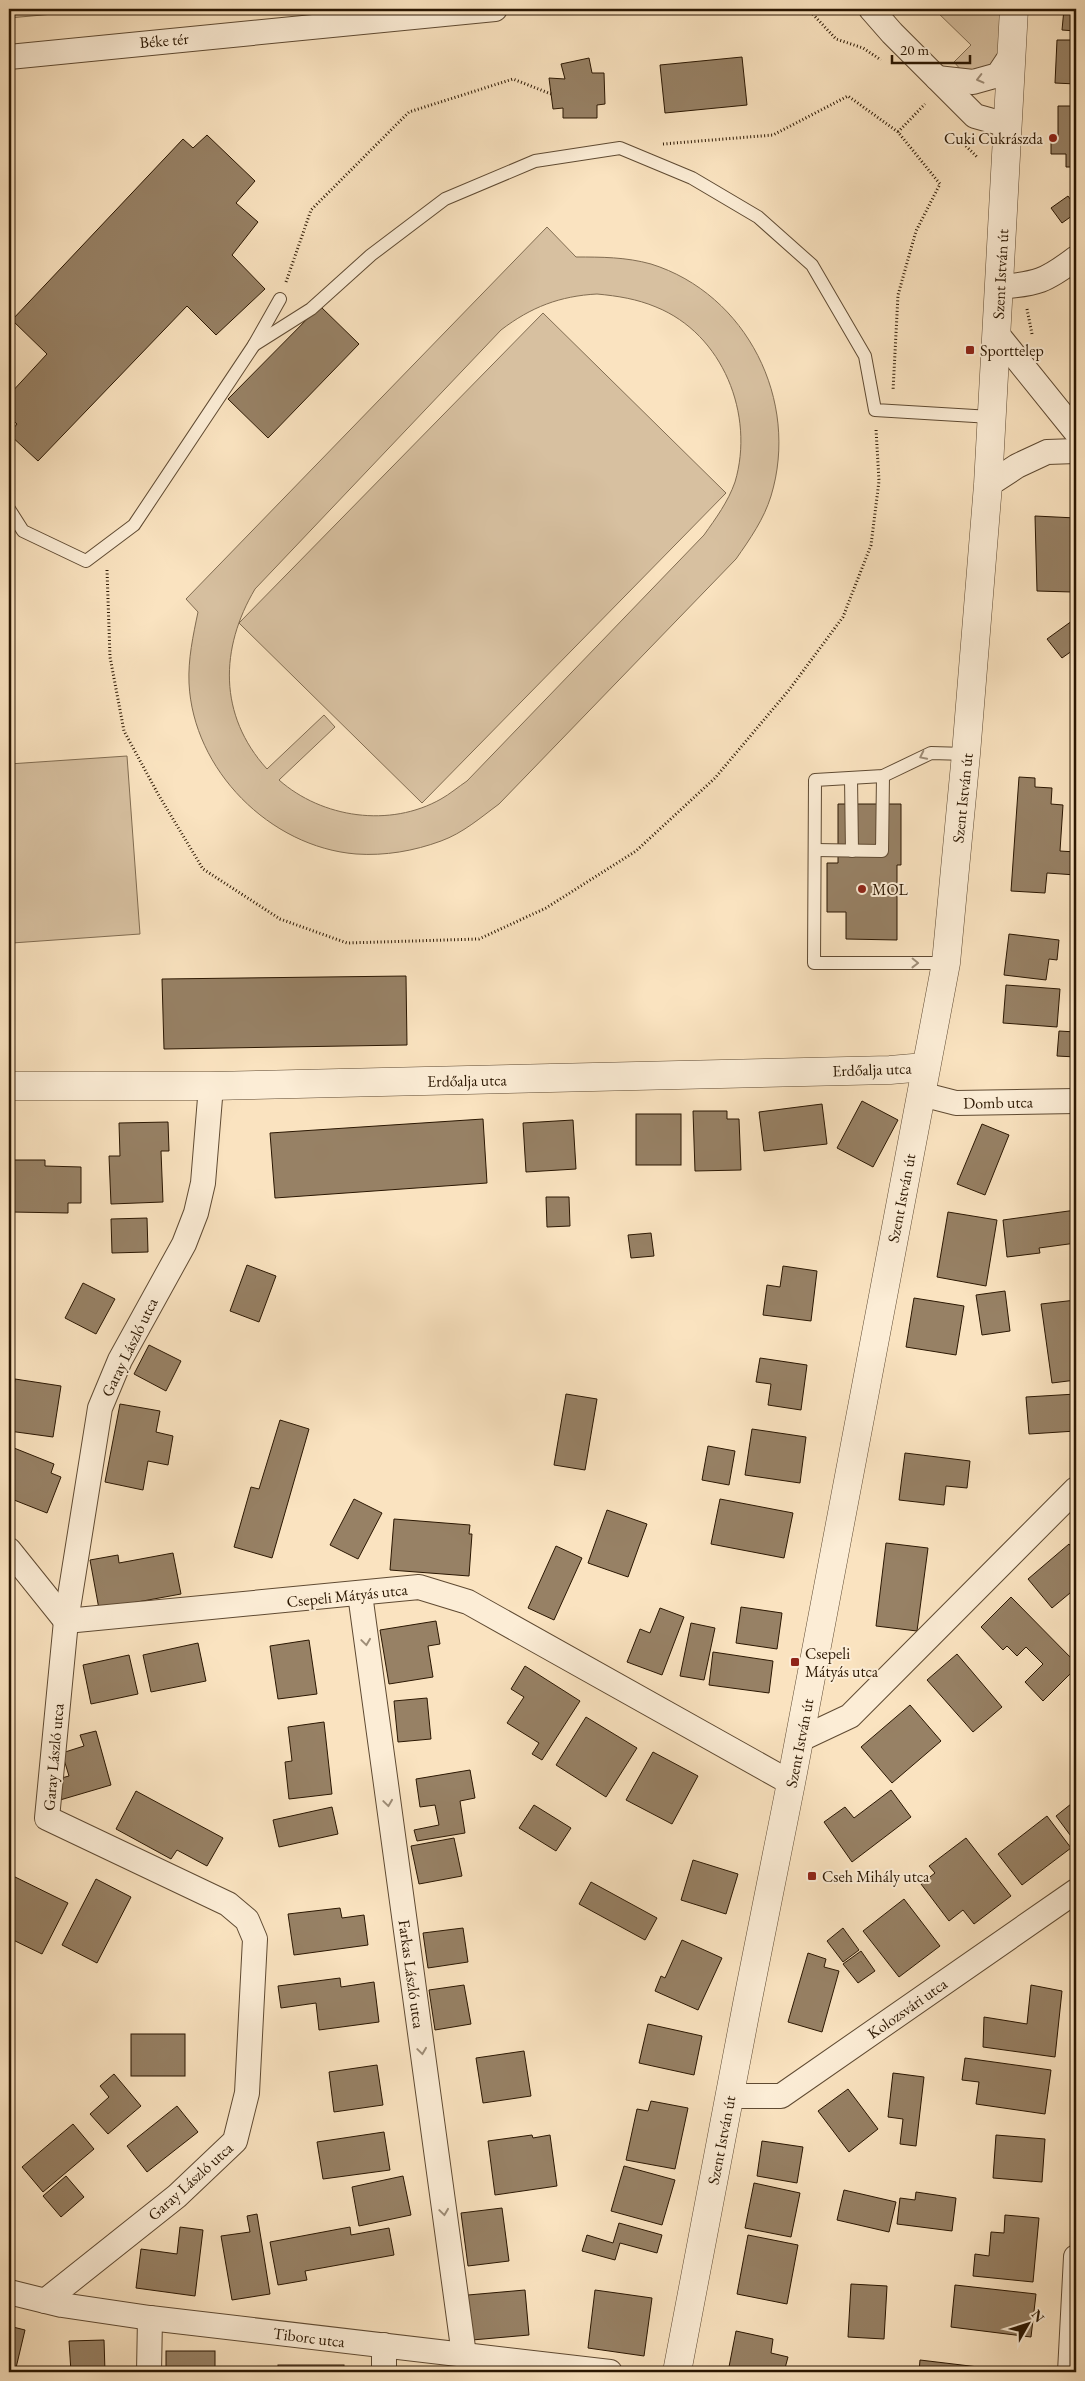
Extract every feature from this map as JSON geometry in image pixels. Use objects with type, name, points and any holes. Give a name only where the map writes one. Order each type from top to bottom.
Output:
[{"type":"street","name":"Béke tér","points":[[9,57],[319,18],[494,9]]},
{"type":"street","points":[[870,9],[974,116],[1007,125]]},
{"type":"street","name":"Szent István út","points":[[677,2372],[791,1783],[946,963],[966,754],[988,485],[1014,9]]},
{"type":"street","points":[[937,78],[973,82],[998,75],[1012,54]]},
{"type":"street","points":[[999,287],[1026,285],[1050,278],[1076,258]]},
{"type":"street","points":[[997,334],[1076,432]]},
{"type":"street","points":[[988,485],[1017,466],[1047,452],[1076,451]]},
{"type":"street","name":"Erdőalja utca","points":[[9,1086],[211,1086],[890,1070],[925,1067]]},
{"type":"street","name":"Garay László utca","points":[[46,2301],[176,2196],[235,2141],[247,2093],[255,1939],[247,1920],[228,1904],[47,1818],[66,1621],[100,1408],[120,1360],[184,1244],[196,1212],[203,1183],[211,1086]]},
{"type":"street","name":"Domb utca","points":[[921,1094],[956,1103],[1076,1100]]},
{"type":"street","points":[[799,1740],[850,1716],[1076,1489]]},
{"type":"street","points":[[9,1550],[66,1621]]},
{"type":"street","name":"Csepeli Mátyás utca","points":[[66,1621],[419,1587],[468,1602],[791,1783]]},
{"type":"street","name":"Farkas László utca","points":[[360,1594],[464,2355]]},
{"type":"street","name":"Kolozsvári utca","points":[[729,2096],[781,2096],[1076,1891]]},
{"type":"street","points":[[1070,2372],[1076,2257]]},
{"type":"street","name":"Tiborc utca","points":[[9,2292],[46,2301],[150,2318],[610,2372]]},
{"type":"street","points":[[148,2372],[150,2318]]},
{"type":"street","points":[[384,2345],[384,2372]]},
{"type":"lane","points":[[254,345],[311,309],[371,255],[445,199],[535,161],[620,148],[692,178],[758,217],[812,265],[865,356],[875,410],[991,417]]},
{"type":"lane","points":[[9,509],[23,532],[86,560],[134,525],[254,345],[280,299]]},
{"type":"lane","points":[[946,963],[814,963],[815,780],[884,776],[931,753],[966,754]]},
{"type":"lane","points":[[815,850],[882,851],[884,776]]},
{"type":"lane","points":[[851,778],[852,851]]},
{"type":"path","points":[[808,9],[836,39],[863,48],[882,61]]},
{"type":"path","points":[[280,299],[312,210],[409,112],[513,79],[551,94]]},
{"type":"path","points":[[620,148],[773,135],[848,96],[898,132],[940,184],[916,232],[898,294],[892,411]]},
{"type":"path","points":[[919,98],[931,110]]},
{"type":"path","points":[[898,132],[925,104]]},
{"type":"path","points":[[951,130],[983,163]]},
{"type":"path","points":[[1026,285],[1030,332],[1036,339]]},
{"type":"path","points":[[106,546],[110,657],[124,731],[158,794],[203,869],[280,919],[347,943],[479,939],[546,908],[636,851],[714,778],[789,690],[843,617],[871,546],[879,481],[875,410]]},
{"type":"shaded area","points":[[9,9],[109,9],[9,18]]},
{"type":"shaded area","points":[[934,9],[1009,9],[999,62],[982,71],[961,70],[954,62],[971,45]]},
{"type":"shaded area","points":[[547,227],[576,257],[604,257],[642,262],[685,279],[714,300],[739,326],[758,356],[771,389],[778,424],[778,460],[771,496],[761,521],[736,559],[499,804],[464,829],[441,841],[420,848],[378,854],[356,854],[324,848],[294,837],[266,820],[242,798],[221,773],[205,745],[194,715],[189,683],[189,665],[198,612],[186,599]],"holes":[[[597,294],[627,298],[656,307],[679,320],[699,336],[716,357],[728,379],[736,404],[741,430],[740,456],[735,482],[721,510],[704,535],[467,781],[448,795],[421,808],[400,814],[379,816],[357,815],[336,810],[315,803],[296,793],[279,780],[335,727],[324,715],[267,769],[251,748],[232,704],[230,658],[235,634],[243,611],[255,589],[501,330],[523,315],[546,304],[571,297]]]},
{"type":"shaded area","points":[[543,313],[726,493],[422,803],[239,623]]},
{"type":"shaded area","points":[[127,756],[140,934],[12,943],[9,897],[9,764]]},
{"type":"building","points":[[1064,9],[1076,9],[1076,31],[1062,30]]},
{"type":"building","points":[[1057,40],[1076,40],[1076,84],[1055,83]]},
{"type":"building","points":[[742,57],[747,105],[665,113],[660,65]]},
{"type":"building","points":[[589,58],[592,73],[604,73],[605,104],[597,105],[597,118],[563,118],[563,108],[553,109],[549,78],[565,79],[561,64]]},
{"type":"building","points":[[1058,106],[1076,106],[1076,167],[1066,167],[1066,154],[1051,154],[1051,137],[1058,137]]},
{"type":"building","points":[[207,135],[255,181],[236,203],[258,222],[232,255],[265,289],[216,335],[187,306],[38,461],[9,434],[17,424],[9,416],[9,395],[47,354],[12,320],[183,139],[193,148]]},
{"type":"building","points":[[1068,196],[1076,207],[1076,213],[1062,223],[1051,208]]},
{"type":"building","points":[[320,306],[359,344],[268,438],[228,399]]},
{"type":"building","points":[[1035,516],[1076,518],[1076,553],[1072,553],[1072,592],[1037,591]]},
{"type":"building","points":[[1076,618],[1076,648],[1062,658],[1047,639]]},
{"type":"building","points":[[1019,777],[1035,778],[1035,787],[1052,788],[1051,804],[1063,805],[1060,851],[1076,852],[1076,875],[1047,873],[1045,893],[1011,891]]},
{"type":"building","name":"MOL","points":[[838,804],[901,804],[901,865],[897,865],[897,940],[846,939],[846,912],[827,912],[827,863],[838,863]]},
{"type":"building","points":[[1009,934],[1059,940],[1057,960],[1049,959],[1046,980],[1004,975]]},
{"type":"building","points":[[406,976],[407,1045],[164,1049],[162,979]]},
{"type":"building","points":[[1006,985],[1060,989],[1057,1027],[1003,1023]]},
{"type":"building","points":[[1059,1031],[1076,1032],[1076,1057],[1057,1056]]},
{"type":"building","points":[[862,1101],[898,1120],[873,1167],[837,1148]]},
{"type":"building","points":[[822,1104],[827,1144],[764,1151],[759,1112]]},
{"type":"building","points":[[693,1111],[727,1111],[727,1119],[739,1119],[741,1170],[695,1171]]},
{"type":"building","points":[[636,1114],[681,1114],[681,1165],[636,1165]]},
{"type":"building","points":[[483,1119],[487,1183],[275,1198],[270,1133]]},
{"type":"building","points":[[573,1120],[576,1169],[526,1172],[523,1123]]},
{"type":"building","points":[[168,1122],[169,1151],[161,1151],[163,1202],[111,1204],[109,1156],[120,1156],[119,1123]]},
{"type":"building","points":[[982,1124],[1009,1135],[985,1195],[957,1184]]},
{"type":"building","points":[[12,1160],[45,1160],[45,1166],[81,1167],[81,1203],[68,1203],[68,1213],[12,1212]]},
{"type":"building","points":[[546,1197],[569,1197],[570,1226],[547,1227]]},
{"type":"building","points":[[1076,1210],[1076,1243],[1039,1248],[1040,1253],[1007,1257],[1003,1220]]},
{"type":"building","points":[[948,1212],[997,1220],[986,1286],[937,1277]]},
{"type":"building","points":[[147,1218],[148,1252],[112,1253],[111,1219]]},
{"type":"building","points":[[651,1233],[654,1256],[631,1258],[628,1235]]},
{"type":"building","points":[[247,1265],[276,1276],[259,1322],[230,1311]]},
{"type":"building","points":[[783,1266],[817,1271],[811,1321],[763,1315],[767,1285],[780,1287]]},
{"type":"building","points":[[83,1283],[115,1299],[96,1334],[65,1318]]},
{"type":"building","points":[[1005,1291],[1010,1331],[982,1335],[976,1295]]},
{"type":"building","points":[[914,1298],[964,1306],[956,1355],[906,1347]]},
{"type":"building","points":[[1076,1300],[1076,1380],[1052,1383],[1041,1304]]},
{"type":"building","points":[[149,1345],[181,1361],[166,1391],[134,1374]]},
{"type":"building","points":[[760,1358],[807,1365],[801,1410],[768,1405],[771,1384],[756,1382]]},
{"type":"building","points":[[15,1379],[61,1386],[53,1437],[9,1431]]},
{"type":"building","points":[[566,1394],[597,1399],[585,1470],[554,1465]]},
{"type":"building","points":[[1076,1394],[1076,1431],[1029,1434],[1026,1397]]},
{"type":"building","points":[[120,1404],[160,1411],[156,1432],[173,1436],[168,1465],[148,1461],[143,1490],[105,1482]]},
{"type":"building","points":[[280,1420],[309,1429],[272,1558],[234,1547],[251,1487],[259,1489]]},
{"type":"building","points":[[752,1429],[806,1437],[800,1483],[745,1475]]},
{"type":"building","points":[[9,1446],[54,1464],[51,1473],[61,1477],[47,1513],[9,1498],[9,1484],[14,1471],[9,1469]]},
{"type":"building","points":[[708,1446],[735,1451],[729,1485],[702,1480]]},
{"type":"building","points":[[905,1453],[970,1461],[967,1488],[946,1486],[944,1505],[899,1500]]},
{"type":"building","points":[[354,1499],[382,1513],[358,1559],[330,1545]]},
{"type":"building","points":[[720,1499],[793,1513],[784,1558],[711,1544]]},
{"type":"building","points":[[607,1510],[647,1524],[628,1577],[588,1563]]},
{"type":"building","points":[[394,1519],[470,1525],[469,1534],[472,1534],[469,1576],[390,1570]]},
{"type":"building","points":[[886,1543],[928,1548],[917,1631],[876,1626]]},
{"type":"building","points":[[1069,1544],[1076,1553],[1076,1588],[1052,1608],[1028,1579]]},
{"type":"building","points":[[556,1546],[582,1558],[554,1620],[528,1608]]},
{"type":"building","points":[[173,1553],[181,1594],[99,1609],[90,1560],[118,1555],[119,1563]]},
{"type":"building","points":[[1011,1597],[1076,1663],[1076,1668],[1043,1701],[1025,1682],[1043,1664],[1026,1647],[1017,1656],[1007,1646],[1003,1650],[981,1627]]},
{"type":"building","points":[[741,1607],[782,1613],[777,1649],[736,1643]]},
{"type":"building","points":[[660,1608],[684,1617],[662,1675],[627,1662],[640,1629],[650,1633]]},
{"type":"building","points":[[436,1621],[440,1644],[428,1646],[433,1677],[389,1684],[380,1630]]},
{"type":"building","points":[[691,1623],[715,1628],[704,1680],[680,1676]]},
{"type":"building","points":[[309,1640],[317,1694],[278,1699],[270,1646]]},
{"type":"building","points":[[198,1643],[206,1681],[151,1692],[143,1655]]},
{"type":"building","points":[[713,1652],[773,1661],[769,1693],[709,1685]]},
{"type":"building","points":[[957,1654],[1002,1707],[973,1732],[927,1680]]},
{"type":"building","points":[[129,1655],[138,1694],[91,1704],[83,1665]]},
{"type":"building","points":[[525,1666],[580,1701],[542,1760],[532,1754],[539,1743],[507,1723],[524,1697],[511,1689]]},
{"type":"building","points":[[427,1698],[431,1739],[398,1742],[394,1701]]},
{"type":"building","points":[[910,1705],[941,1741],[892,1783],[861,1747]]},
{"type":"building","points":[[586,1717],[637,1748],[606,1797],[556,1765]]},
{"type":"building","points":[[324,1722],[332,1794],[289,1799],[285,1762],[292,1761],[288,1727]]},
{"type":"building","points":[[96,1731],[111,1785],[60,1800],[54,1780],[69,1776],[62,1753],[84,1746],[80,1735]]},
{"type":"building","points":[[653,1752],[698,1776],[672,1824],[626,1800]]},
{"type":"building","points":[[470,1770],[475,1798],[460,1801],[465,1833],[417,1841],[414,1830],[439,1825],[435,1805],[420,1807],[416,1779]]},
{"type":"building","points":[[891,1790],[911,1817],[852,1862],[824,1822],[845,1807],[854,1818]]},
{"type":"building","points":[[136,1791],[223,1838],[207,1866],[177,1850],[171,1859],[116,1829]]},
{"type":"building","points":[[1076,1800],[1076,1843],[1056,1816]]},
{"type":"building","points":[[534,1805],[571,1828],[556,1851],[519,1828]]},
{"type":"building","points":[[332,1807],[338,1834],[279,1847],[273,1820]]},
{"type":"building","points":[[1047,1816],[1071,1848],[1022,1885],[998,1854]]},
{"type":"building","points":[[454,1838],[462,1876],[419,1884],[411,1846]]},
{"type":"building","points":[[966,1838],[1011,1896],[974,1924],[963,1910],[949,1921],[921,1884],[935,1873],[929,1866]]},
{"type":"building","points":[[693,1860],[738,1874],[726,1914],[681,1900]]},
{"type":"building","points":[[11,1875],[68,1903],[42,1954],[9,1938],[9,1879]]},
{"type":"building","points":[[96,1879],[131,1897],[97,1963],[62,1945]]},
{"type":"building","points":[[591,1882],[657,1918],[645,1940],[579,1904]]},
{"type":"building","points":[[904,1899],[940,1946],[899,1977],[863,1931]]},
{"type":"building","points":[[340,1908],[342,1918],[364,1915],[368,1945],[294,1955],[288,1914]]},
{"type":"building","points":[[463,1928],[468,1962],[428,1968],[423,1933]]},
{"type":"building","points":[[843,1928],[859,1950],[843,1962],[827,1941]]},
{"type":"building","points":[[682,1940],[722,1958],[698,2010],[655,1991],[661,1976],[665,1978]]},
{"type":"building","points":[[861,1951],[875,1971],[858,1983],[843,1964]]},
{"type":"building","points":[[808,1953],[826,1959],[824,1967],[839,1971],[822,2032],[788,2022]]},
{"type":"building","points":[[340,1978],[341,1987],[374,1982],[379,2022],[319,2030],[316,2003],[281,2008],[278,1986]]},
{"type":"building","points":[[464,1985],[471,2024],[435,2030],[429,1990]]},
{"type":"building","points":[[1031,1985],[1062,1991],[1055,2057],[983,2047],[984,2017],[1027,2024]]},
{"type":"building","points":[[648,2024],[702,2036],[694,2075],[639,2063]]},
{"type":"building","points":[[131,2034],[185,2034],[185,2076],[131,2076]]},
{"type":"building","points":[[524,2051],[531,2096],[483,2103],[476,2058]]},
{"type":"building","points":[[965,2058],[1051,2070],[1045,2114],[976,2104],[979,2082],[962,2080]]},
{"type":"building","points":[[377,2065],[383,2105],[334,2112],[329,2072]]},
{"type":"building","points":[[893,2073],[924,2077],[916,2146],[900,2144],[903,2119],[888,2117]]},
{"type":"building","points":[[114,2074],[141,2106],[108,2134],[90,2114],[109,2097],[100,2086]]},
{"type":"building","points":[[848,2089],[878,2129],[849,2152],[818,2111]]},
{"type":"building","points":[[651,2101],[688,2108],[675,2169],[626,2160],[637,2109],[648,2111]]},
{"type":"building","points":[[177,2106],[198,2132],[147,2172],[127,2146]]},
{"type":"building","points":[[73,2124],[94,2149],[43,2192],[22,2167]]},
{"type":"building","points":[[384,2132],[390,2170],[323,2179],[317,2142]]},
{"type":"building","points":[[532,2135],[533,2138],[550,2135],[557,2186],[495,2195],[488,2141]]},
{"type":"building","points":[[996,2135],[1045,2139],[1042,2182],[993,2178]]},
{"type":"building","points":[[762,2141],[803,2147],[797,2183],[757,2176]]},
{"type":"building","points":[[624,2166],[675,2180],[662,2225],[611,2211]]},
{"type":"building","points":[[66,2176],[84,2197],[61,2217],[43,2196]]},
{"type":"building","points":[[403,2176],[411,2215],[359,2226],[352,2187]]},
{"type":"building","points":[[754,2183],[800,2193],[791,2237],[745,2228]]},
{"type":"building","points":[[844,2190],[896,2202],[889,2232],[837,2220]]},
{"type":"building","points":[[916,2192],[956,2198],[952,2231],[897,2224],[900,2198],[915,2200]]},
{"type":"building","points":[[502,2208],[509,2261],[468,2266],[461,2213]]},
{"type":"building","points":[[257,2214],[270,2294],[232,2300],[221,2236],[250,2232],[247,2216]]},
{"type":"building","points":[[1005,2215],[1039,2218],[1033,2282],[973,2276],[975,2254],[989,2256],[991,2232],[1004,2233]]},
{"type":"building","points":[[619,2223],[662,2235],[657,2253],[620,2243],[615,2260],[582,2251],[587,2235],[613,2243]]},
{"type":"building","points":[[180,2227],[203,2230],[195,2296],[136,2288],[141,2249],[177,2254]]},
{"type":"building","points":[[350,2227],[351,2235],[389,2228],[394,2255],[305,2271],[307,2280],[278,2285],[270,2242]]},
{"type":"building","points":[[748,2235],[798,2245],[787,2304],[737,2294]]},
{"type":"building","points":[[851,2284],[887,2286],[884,2339],[848,2337]]},
{"type":"building","points":[[955,2285],[1036,2294],[1031,2337],[951,2327]]},
{"type":"building","points":[[525,2290],[529,2335],[472,2340],[468,2295]]},
{"type":"building","points":[[595,2290],[652,2298],[644,2356],[588,2348]]},
{"type":"building","points":[[9,2326],[25,2330],[15,2372],[9,2371]]},
{"type":"building","points":[[736,2331],[773,2339],[771,2353],[788,2357],[784,2372],[728,2372]]},
{"type":"building","points":[[104,2340],[105,2372],[71,2372],[69,2341]]},
{"type":"building","points":[[166,2351],[215,2351],[215,2372],[166,2372]]},
{"type":"building","points":[[920,2360],[1020,2372],[919,2372]]},
{"type":"building","points":[[278,2365],[344,2365],[344,2372],[278,2372]]},
{"type":"place","name":"Cuki Cukrászda","points":[[1053,138]]},
{"type":"place","name":"Sporttelep","points":[[970,350]]},
{"type":"place","name":"MOL","points":[[862,889]]},
{"type":"place","name":"Csepeli Mátyás utca","points":[[795,1662]]},
{"type":"place","name":"Cseh Mihály utca","points":[[812,1876]]}]
